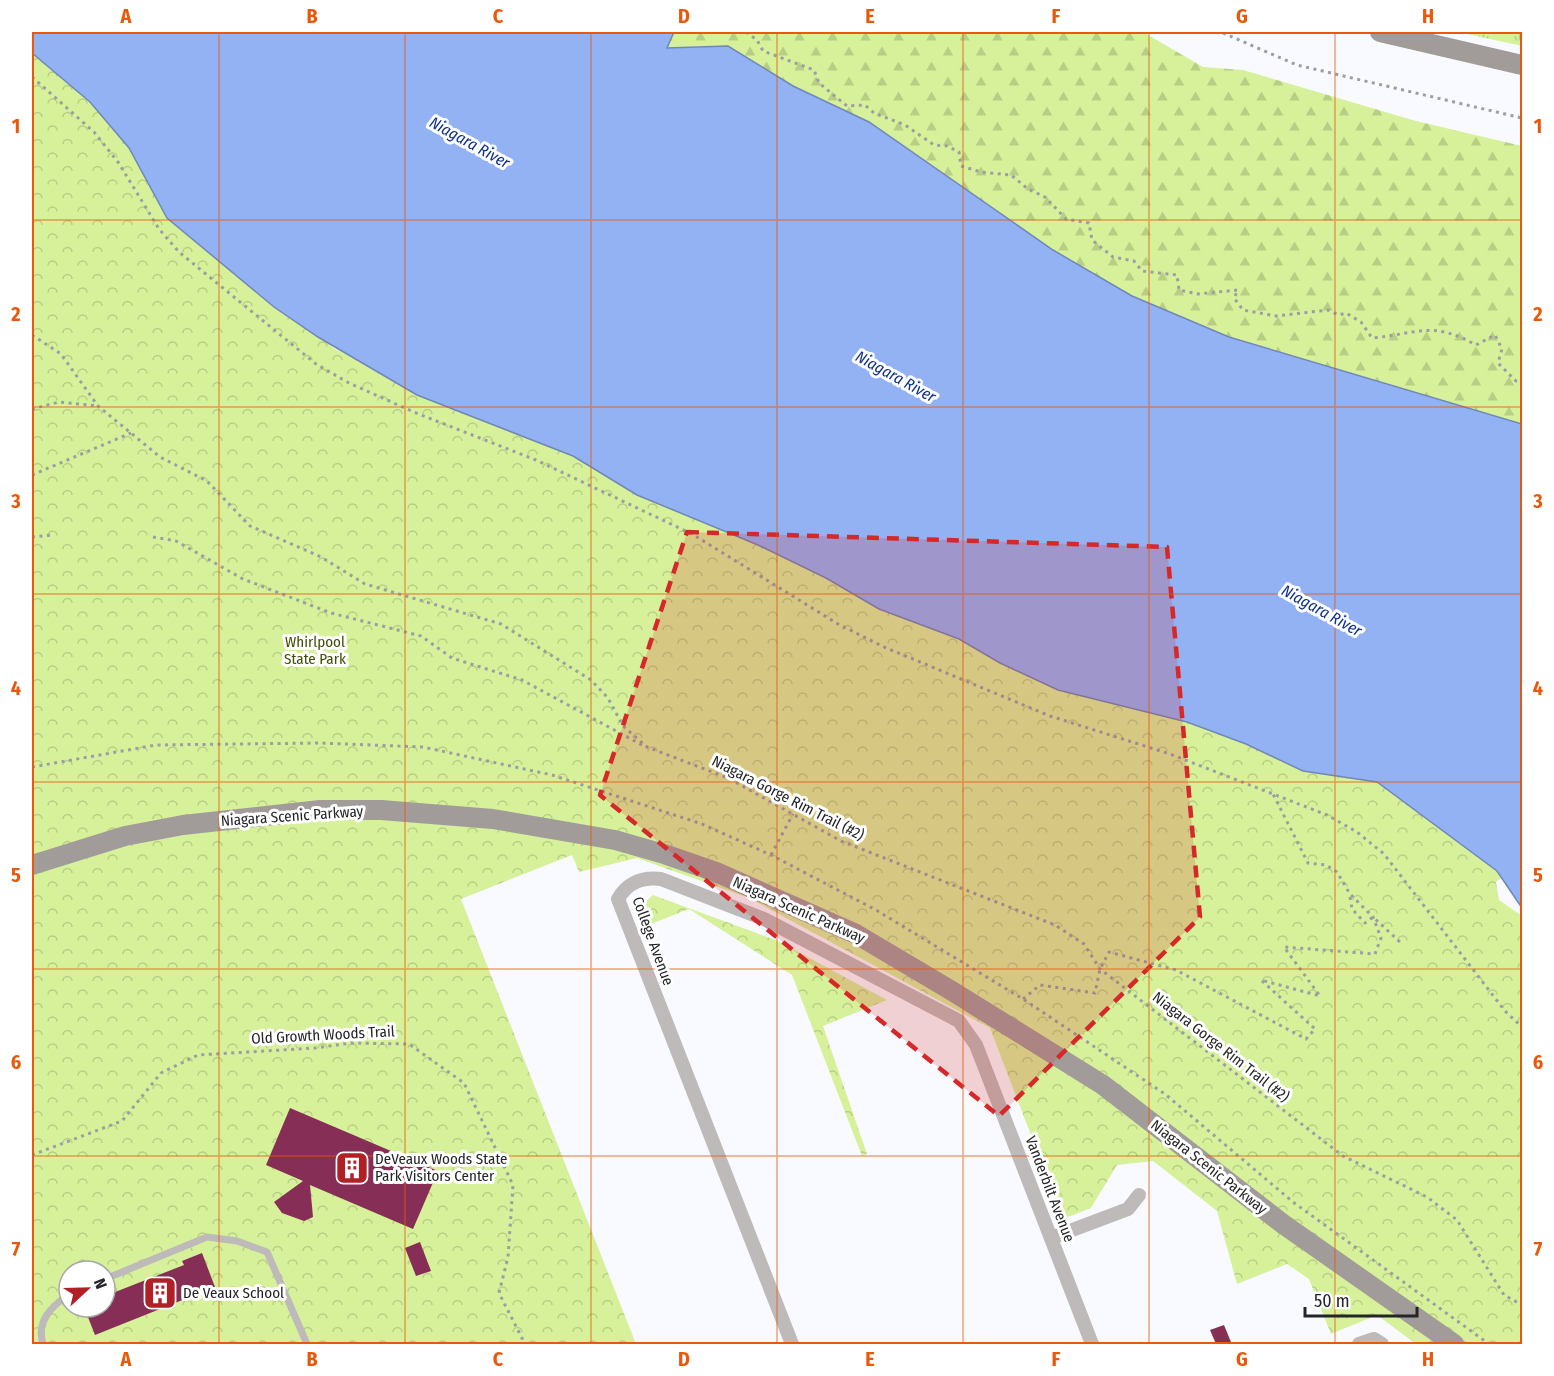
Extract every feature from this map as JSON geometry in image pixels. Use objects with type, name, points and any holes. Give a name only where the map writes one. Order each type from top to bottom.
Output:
[{"type":"main road","points":[[1380,32],[1522,65]]},
{"type":"main road","name":"Niagara Scenic Parkway","points":[[32,865],[124,836],[183,825],[320,810],[381,810],[493,819],[615,840],[663,854],[727,877],[856,934],[952,991],[1103,1085],[1283,1224],[1454,1344]]},
{"type":"street","name":"College Avenue","points":[[792,1344],[618,899],[625,888],[645,878],[661,879],[764,919],[959,1021],[976,1046]]},
{"type":"street","name":"Vanderbilt Avenue","points":[[976,1046],[1092,1344]]},
{"type":"street","points":[[1051,1238],[1128,1209],[1139,1195]]},
{"type":"street","points":[[1359,1344],[1374,1339],[1382,1344]]},
{"type":"lane","points":[[117,1274],[207,1237],[237,1241],[267,1252],[307,1344]]},
{"type":"lane","points":[[42,1344],[39,1331],[50,1308],[57,1303]]},
{"type":"path","points":[[746,32],[757,40],[763,51],[814,70],[819,83],[847,106],[865,105],[874,112],[905,125],[934,145],[947,146],[959,152],[961,166],[981,172],[1011,175],[1028,189],[1045,198],[1066,219],[1089,223],[1092,240],[1113,257],[1134,261],[1142,271],[1177,275],[1179,290],[1198,294],[1238,290],[1234,298],[1243,310],[1276,316],[1328,310],[1339,315],[1346,313],[1361,322],[1372,338],[1408,335],[1419,329],[1431,328],[1454,333],[1476,345],[1495,335],[1502,349],[1498,363],[1516,381],[1522,381]]},
{"type":"path","points":[[1208,32],[1223,33],[1297,65],[1522,118]]},
{"type":"path","points":[[32,77],[94,132],[118,162],[159,230],[179,252],[316,364],[349,383],[416,413],[536,460],[692,534],[838,624],[884,647],[1050,716],[1170,754],[1327,815],[1357,832],[1384,854],[1505,1011],[1522,1027]]},
{"type":"path","name":"Niagara Gorge Rim Trail (#2)","points":[[32,335],[61,354],[98,406],[160,456],[194,472],[207,481],[250,526],[321,557],[365,584],[501,624],[591,680],[608,698],[623,726],[647,747],[728,778],[841,841],[1055,925],[1084,944],[1100,969],[1342,1156],[1427,1197],[1457,1220],[1504,1295],[1522,1305]]},
{"type":"path","points":[[32,409],[58,402],[98,406]]},
{"type":"path","points":[[32,475],[131,433]]},
{"type":"path","points":[[32,537],[52,535]]},
{"type":"path","points":[[153,537],[176,541],[243,579],[331,613],[421,636],[452,658],[522,680],[647,747]]},
{"type":"path","points":[[1273,794],[1308,862],[1326,865],[1337,872],[1350,894],[1401,943]]},
{"type":"path","points":[[771,855],[794,814]]},
{"type":"path","points":[[1350,894],[1352,909],[1365,923],[1373,917]]},
{"type":"path","points":[[1023,999],[1040,985],[1095,993],[1100,969],[1109,952],[1176,970],[1306,1039],[1315,1029],[1261,980],[1320,996],[1284,947],[1375,954],[1381,938],[1373,917]]},
{"type":"path","name":"Old Growth Woods Trail","points":[[32,1155],[122,1121],[161,1073],[198,1055],[315,1048],[351,1043],[409,1044],[464,1083],[513,1185],[508,1257],[500,1293],[525,1344]]},
{"type":"highlighted area","points":[[687,532],[1167,547],[1200,917],[999,1116],[600,795]]},
{"type":"green space","points":[[674,32],[1143,32],[1203,67],[1243,70],[1416,121],[1522,146],[1522,424],[1229,337],[1132,296],[1053,250],[869,122],[793,86],[728,46],[667,48]]},
{"type":"green space","points":[[1458,32],[1522,32],[1522,46]]},
{"type":"green space","name":"Whirlpool State Park","points":[[32,41],[118,120],[193,232],[335,349],[455,402],[527,414],[894,610],[1048,681],[1257,720],[1281,762],[1328,750],[1393,773],[1509,871],[1496,882],[1499,900],[1522,916],[1522,1344],[1416,1344],[1377,1315],[1331,1334],[1309,1279],[1287,1264],[1237,1284],[1217,1211],[1153,1161],[1117,1165],[1091,1208],[1063,1219],[990,1028],[749,898],[637,858],[579,872],[572,855],[461,899],[636,1344],[32,1344]]},
{"type":"green space","points":[[653,895],[778,941],[887,1000],[823,1026],[867,1154],[862,1156],[792,975],[689,909],[651,924],[643,904]]},
{"type":"water","name":"Niagara River","points":[[32,32],[674,32],[667,48],[728,46],[793,86],[869,122],[1053,250],[1132,296],[1229,337],[1522,424],[1522,908],[1497,871],[1377,782],[1303,771],[1246,744],[1187,722],[1058,690],[1000,663],[959,639],[879,609],[826,578],[758,545],[637,495],[573,456],[417,395],[318,337],[274,307],[167,218],[129,148],[90,102],[32,53]]},
{"type":"building","name":"DeVeaux Woods State Park Visitors Center","points":[[290,1108],[438,1171],[413,1229],[310,1185],[313,1217],[304,1221],[282,1213],[274,1202],[303,1181],[266,1165]]},
{"type":"building","points":[[420,1242],[431,1271],[416,1276],[405,1248]]},
{"type":"building","name":"De Veaux School","points":[[202,1253],[215,1287],[95,1335],[89,1319],[117,1319],[117,1291],[184,1265],[182,1261]]},
{"type":"building","points":[[1224,1325],[1231,1342],[1216,1344],[1210,1330]]},
{"type":"place","name":"DeVeaux Woods State Park Visitors Center","points":[[352,1168]]},
{"type":"place","name":"De Veaux School","points":[[160,1293]]}]
